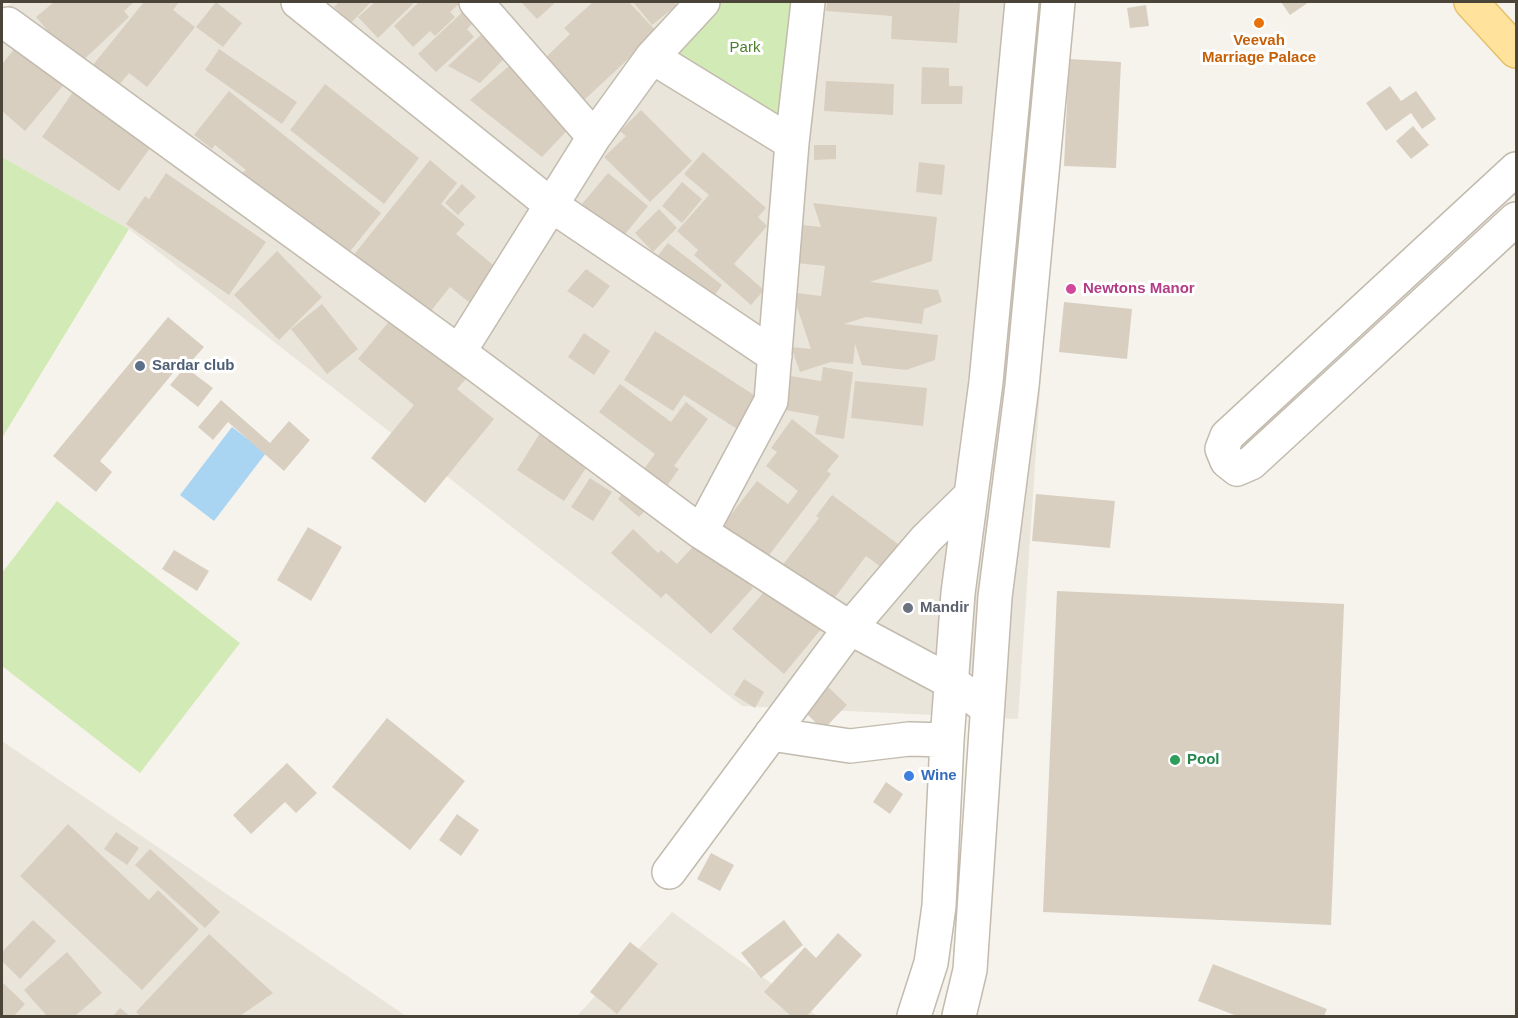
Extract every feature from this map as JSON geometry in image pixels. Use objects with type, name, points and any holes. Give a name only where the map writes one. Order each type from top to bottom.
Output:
[{"type":"main road","points":[[1471,2],[1516,51]]},
{"type":"street","points":[[298,2],[551,205],[775,356]]},
{"type":"street","points":[[476,2],[594,137]]},
{"type":"street","points":[[459,352],[594,137],[652,57],[704,2]]},
{"type":"street","points":[[701,532],[771,401],[792,143],[808,2]]},
{"type":"street","points":[[914,1017],[930,963],[939,906],[947,740],[958,593],[987,370],[1022,2]]},
{"type":"street","points":[[959,1017],[970,970],[995,597],[1022,386],[1058,2]]},
{"type":"street","points":[[9,24],[459,352],[701,532],[850,628],[953,683],[987,708]]},
{"type":"street","points":[[652,57],[792,143]]},
{"type":"street","points":[[1516,169],[1227,436],[1222,449],[1227,461],[1237,469],[1251,463],[1516,219]]},
{"type":"street","points":[[669,872],[850,628],[926,539],[971,495]]},
{"type":"street","points":[[771,734],[850,746],[909,739],[947,740]]},
{"type":"shaded area","points":[[13,2],[1066,2],[1018,719],[742,706],[129,229],[2,157],[2,10]]},
{"type":"shaded area","points":[[2,741],[406,1016],[2,1016]]},
{"type":"shaded area","points":[[672,912],[817,1016],[577,1016]]},
{"type":"green space","name":"Park","points":[[682,2],[797,2],[785,130],[643,39]]},
{"type":"green space","points":[[2,157],[129,229],[2,438]]},
{"type":"green space","points":[[57,501],[240,643],[140,773],[2,666],[2,573]]},
{"type":"water","points":[[232,427],[266,453],[214,521],[180,495]]},
{"type":"building","points":[[54,2],[134,2],[124,11],[129,17],[77,66],[36,17]]},
{"type":"building","points":[[144,2],[179,2],[173,10],[195,27],[147,87],[129,73],[113,92],[88,71]]},
{"type":"building","points":[[216,2],[242,23],[223,47],[196,27]]},
{"type":"building","points":[[339,2],[371,2],[351,23],[334,7]]},
{"type":"building","points":[[375,2],[415,2],[378,38],[358,17]]},
{"type":"building","points":[[419,2],[461,2],[450,12],[455,17],[435,36],[430,31],[413,47],[394,26]]},
{"type":"building","points":[[521,2],[556,2],[537,19]]},
{"type":"building","points":[[593,2],[629,2],[657,32],[582,102],[543,60],[570,34],[564,28]]},
{"type":"building","points":[[633,2],[674,2],[677,5],[652,25]]},
{"type":"building","points":[[827,2],[960,2],[957,43],[891,39],[892,16],[826,11]]},
{"type":"building","points":[[1281,2],[1309,2],[1290,15]]},
{"type":"building","points":[[470,5],[481,15],[467,29],[474,37],[436,72],[418,54]]},
{"type":"building","points":[[1146,5],[1149,26],[1130,28],[1127,8]]},
{"type":"building","points":[[482,34],[506,57],[480,83],[448,66]]},
{"type":"building","points":[[20,42],[66,82],[25,131],[2,111],[2,64]]},
{"type":"building","points":[[219,49],[297,102],[282,124],[205,70]]},
{"type":"building","points":[[517,59],[574,123],[542,157],[470,100]]},
{"type":"building","points":[[1069,59],[1121,62],[1116,168],[1064,166]]},
{"type":"building","points":[[922,67],[949,68],[949,86],[963,86],[962,104],[921,104]]},
{"type":"building","points":[[826,81],[894,84],[893,115],[824,111]]},
{"type":"building","points":[[325,84],[419,158],[384,204],[290,130]]},
{"type":"building","points":[[1390,86],[1401,101],[1416,91],[1436,119],[1422,129],[1411,113],[1386,131],[1366,103]]},
{"type":"building","points":[[75,89],[153,144],[119,191],[42,137]]},
{"type":"building","points":[[229,91],[381,213],[343,260],[295,216],[242,173],[246,170],[215,145],[212,149],[194,135]]},
{"type":"building","points":[[641,110],[692,161],[650,202],[604,157],[626,136],[620,131]]},
{"type":"building","points":[[1413,126],[1429,145],[1411,159],[1396,141]]},
{"type":"building","points":[[814,145],[836,145],[836,159],[814,160]]},
{"type":"building","points":[[703,152],[766,208],[758,217],[767,226],[734,264],[764,290],[751,305],[694,255],[698,250],[677,231],[709,195],[684,174]]},
{"type":"building","points":[[430,160],[457,183],[441,204],[465,224],[456,234],[498,269],[470,303],[450,287],[430,312],[386,278],[379,288],[348,262]]},
{"type":"building","points":[[919,162],[945,165],[942,195],[916,192]]},
{"type":"building","points":[[166,173],[266,242],[229,295],[126,224],[145,196],[149,199]]},
{"type":"building","points":[[608,173],[648,206],[617,244],[577,210]]},
{"type":"building","points":[[682,182],[702,199],[682,223],[662,206]]},
{"type":"building","points":[[462,184],[476,197],[458,215],[445,203]]},
{"type":"building","points":[[813,203],[937,217],[932,261],[870,282],[938,290],[942,302],[924,309],[922,324],[866,317],[844,324],[938,335],[935,360],[906,370],[862,365],[855,344],[853,364],[831,362],[800,372],[791,347],[811,349],[796,304],[797,293],[821,296],[825,266],[797,263],[802,225],[821,227]]},
{"type":"building","points":[[659,209],[677,228],[653,252],[635,233]]},
{"type":"building","points":[[668,243],[722,285],[706,307],[651,264]]},
{"type":"building","points":[[277,251],[322,297],[279,340],[234,295]]},
{"type":"building","points":[[586,269],[610,286],[593,308],[567,291]]},
{"type":"building","points":[[1064,302],[1132,309],[1127,359],[1059,352]]},
{"type":"building","points":[[322,304],[358,349],[327,374],[291,329]]},
{"type":"building","points":[[397,312],[471,373],[457,389],[494,419],[425,503],[371,458],[414,405],[358,359]]},
{"type":"building","points":[[168,317],[204,347],[188,365],[183,361],[100,461],[112,472],[96,492],[53,456]]},
{"type":"building","points":[[655,331],[768,404],[748,436],[684,395],[673,411],[624,380]]},
{"type":"building","points":[[584,333],[610,351],[594,375],[568,357]]},
{"type":"building","points":[[185,367],[213,388],[198,407],[170,385]]},
{"type":"building","points":[[823,367],[853,372],[844,439],[815,434],[819,416],[785,410],[791,376],[821,381]]},
{"type":"building","points":[[855,381],[927,388],[923,426],[851,418]]},
{"type":"building","points":[[620,384],[671,422],[686,402],[708,419],[674,466],[679,469],[664,490],[641,473],[655,454],[599,412]]},
{"type":"building","points":[[221,400],[270,443],[289,421],[310,440],[284,471],[228,422],[213,440],[198,427]]},
{"type":"building","points":[[792,419],[839,456],[827,471],[831,474],[763,563],[719,530],[757,481],[788,504],[798,491],[766,466],[777,452],[771,448]]},
{"type":"building","points":[[542,430],[590,462],[564,501],[517,470]]},
{"type":"building","points":[[590,478],[612,492],[593,521],[571,507]]},
{"type":"building","points":[[629,486],[650,505],[639,517],[618,499]]},
{"type":"building","points":[[1036,494],[1115,501],[1110,548],[1032,541]]},
{"type":"building","points":[[832,495],[902,547],[885,570],[866,556],[830,604],[781,567],[819,518],[816,516]]},
{"type":"building","points":[[308,527],[342,547],[311,601],[277,580]]},
{"type":"building","points":[[633,529],[658,553],[661,550],[677,564],[700,539],[753,588],[711,634],[666,593],[661,598],[611,553]]},
{"type":"building","points":[[174,550],[209,571],[197,591],[162,569]]},
{"type":"building","points":[[771,584],[822,628],[784,674],[732,629]]},
{"type":"building","points":[[1057,591],[1344,604],[1331,925],[1043,912]]},
{"type":"building","points":[[744,679],[764,692],[755,708],[734,695]]},
{"type":"building","points":[[824,683],[847,705],[823,730],[800,707]]},
{"type":"building","points":[[387,718],[465,781],[410,850],[332,787]]},
{"type":"building","points":[[287,763],[317,793],[296,813],[285,802],[251,834],[233,815]]},
{"type":"building","points":[[886,782],[903,794],[890,814],[873,802]]},
{"type":"building","points":[[457,814],[479,830],[461,856],[439,840]]},
{"type":"building","points":[[68,824],[149,900],[158,890],[199,929],[142,990],[20,876]]},
{"type":"building","points":[[116,832],[139,848],[127,865],[104,849]]},
{"type":"building","points":[[150,849],[220,912],[205,928],[135,865]]},
{"type":"building","points":[[711,853],[734,865],[720,891],[697,879]]},
{"type":"building","points":[[33,920],[56,941],[20,979],[2,961],[2,952]]},
{"type":"building","points":[[784,920],[803,945],[761,978],[741,953]]},
{"type":"building","points":[[838,933],[862,955],[807,1016],[791,1016],[764,992],[805,947],[816,958]]},
{"type":"building","points":[[209,934],[273,993],[240,1016],[140,1016],[136,1012]]},
{"type":"building","points":[[630,942],[658,964],[617,1014],[590,992]]},
{"type":"building","points":[[67,952],[102,993],[75,1016],[47,1016],[24,990]]},
{"type":"building","points":[[1213,964],[1327,1009],[1324,1016],[1237,1016],[1198,1001]]},
{"type":"building","points":[[2,982],[25,1004],[14,1016],[2,1016]]},
{"type":"building","points":[[120,1008],[130,1016],[113,1016]]},
{"type":"place","name":"Veevah Marriage Palace","points":[[1259,23]]},
{"type":"place","name":"Newtons Manor","points":[[1071,289]]},
{"type":"place","name":"Sardar club","points":[[140,366]]},
{"type":"place","name":"Mandir","points":[[908,608]]},
{"type":"place","name":"Pool","points":[[1175,760]]},
{"type":"place","name":"Wine","points":[[909,776]]}]
